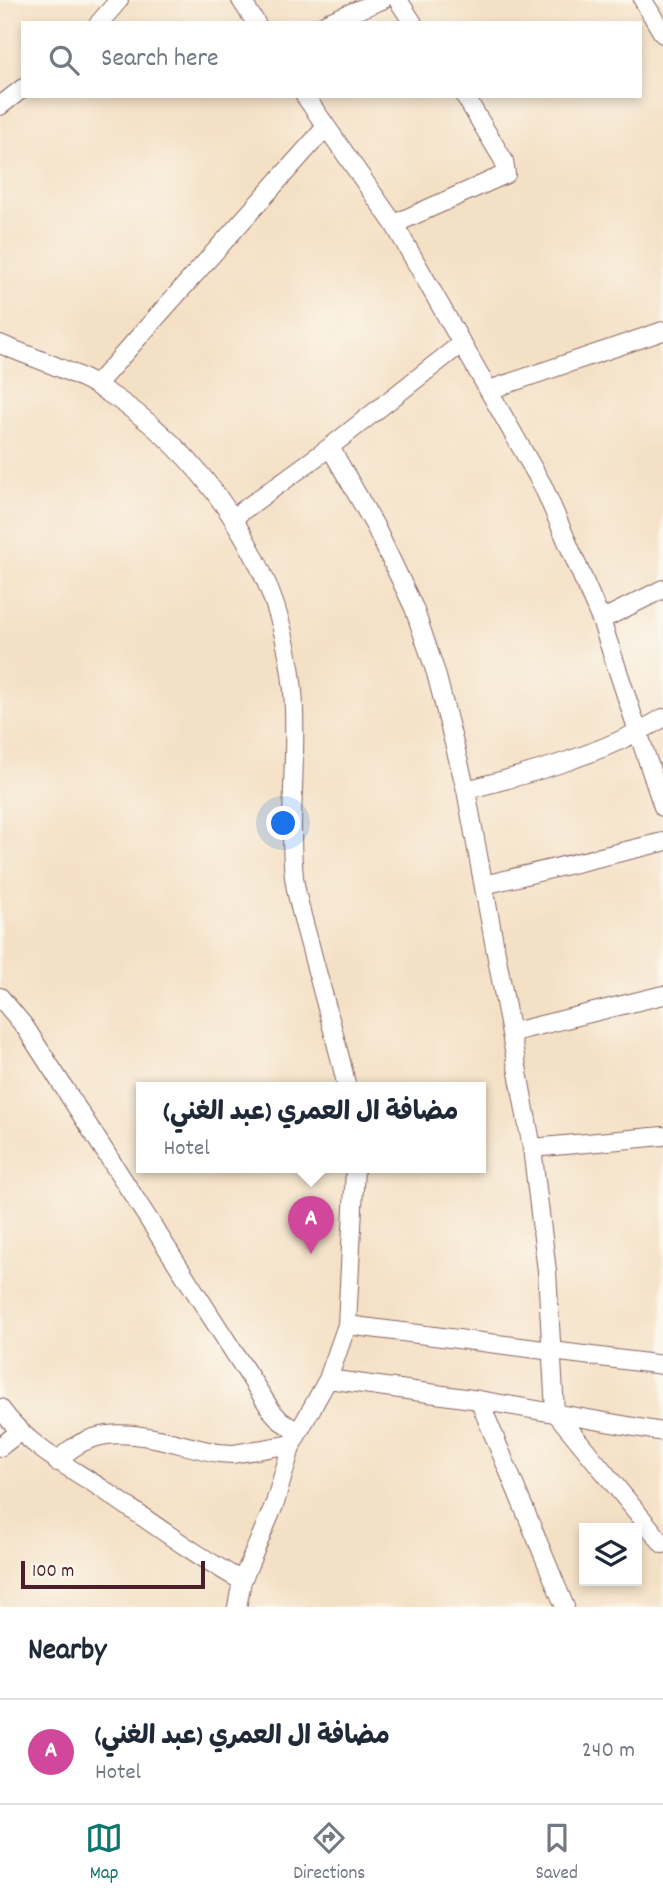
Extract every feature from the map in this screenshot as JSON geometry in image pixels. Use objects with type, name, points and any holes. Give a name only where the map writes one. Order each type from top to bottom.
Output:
[{"type":"street","points":[[101,21],[119,0]]},
{"type":"street","points":[[241,0],[255,21]]},
{"type":"street","points":[[331,21],[382,0]]},
{"type":"street","points":[[398,0],[412,21]]},
{"type":"street","points":[[643,0],[663,34]]},
{"type":"street","points":[[0,106],[21,90]]},
{"type":"street","points":[[306,98],[394,224],[543,486],[600,620],[663,807]]},
{"type":"street","points":[[394,224],[506,174],[506,166],[466,98]]},
{"type":"street","points":[[96,385],[326,127]]},
{"type":"street","points":[[489,390],[663,331]]},
{"type":"street","points":[[233,517],[330,447],[462,343]]},
{"type":"street","points":[[0,344],[96,385],[172,440],[196,466],[233,517],[274,605],[287,656],[293,692],[294,878],[345,1082]]},
{"type":"street","points":[[330,447],[374,526],[414,608],[436,673],[466,790],[533,1148],[553,1351],[555,1412],[663,1544]]},
{"type":"street","points":[[600,620],[663,589]]},
{"type":"street","points":[[466,790],[547,768],[638,733],[663,718]]},
{"type":"street","points":[[484,884],[663,842]]},
{"type":"street","points":[[513,1031],[663,995]]},
{"type":"street","points":[[0,997],[25,1027],[271,1409],[295,1438]]},
{"type":"street","points":[[533,1148],[663,1136]]},
{"type":"street","points":[[237,1607],[242,1581],[275,1503],[295,1438],[328,1379],[347,1325],[355,1173]]},
{"type":"street","points":[[347,1325],[663,1365]]},
{"type":"street","points":[[328,1379],[555,1412],[663,1432]]},
{"type":"street","points":[[479,1400],[565,1607]]},
{"type":"street","points":[[0,1408],[18,1433],[57,1462],[102,1489],[191,1553],[242,1581]]},
{"type":"street","points":[[57,1462],[79,1445],[115,1432],[233,1454],[295,1438]]},
{"type":"street","points":[[0,1447],[18,1433]]},
{"type":"place","name":"مضافة ال العمري (عبد الغني)","points":[[311,1254]]}]
